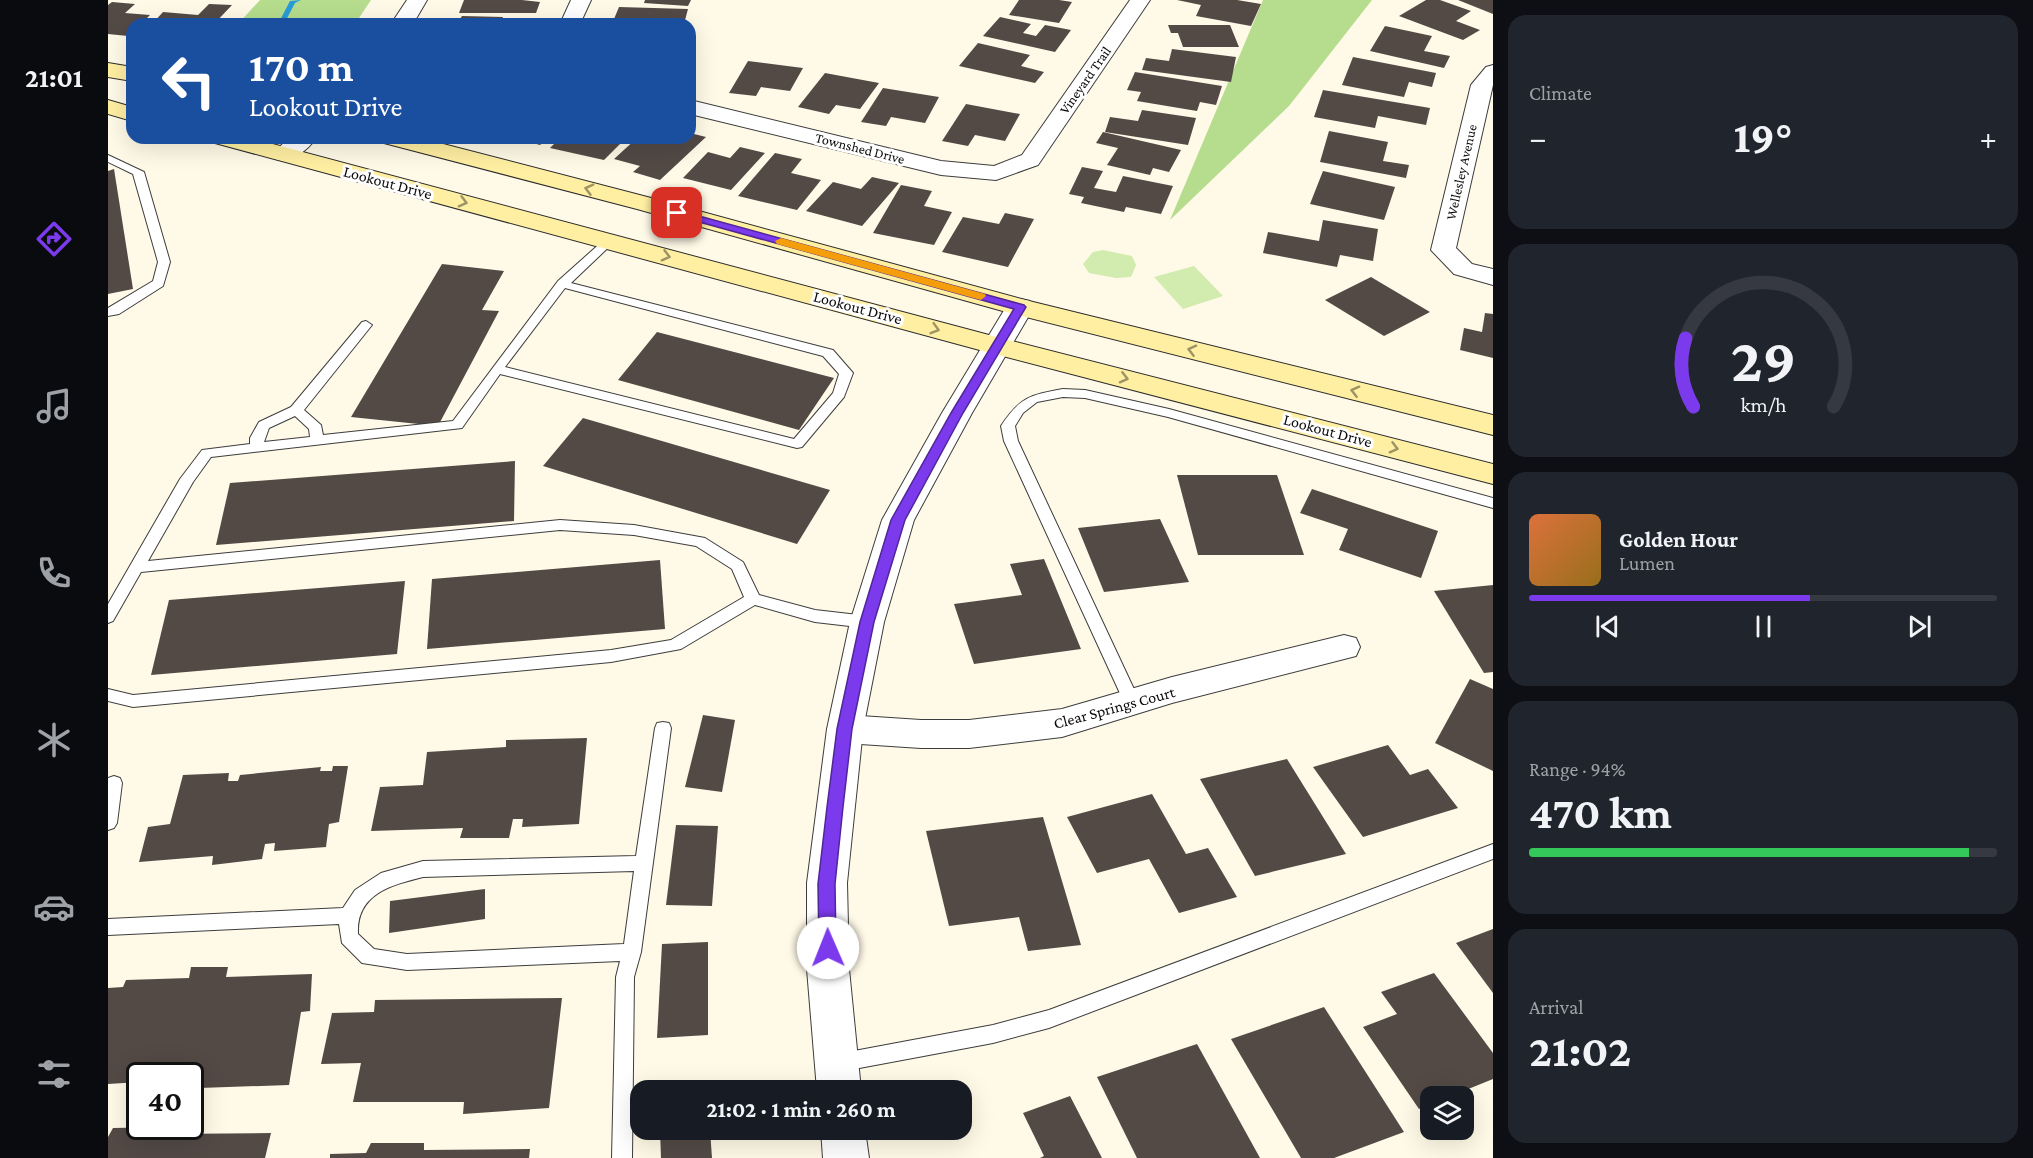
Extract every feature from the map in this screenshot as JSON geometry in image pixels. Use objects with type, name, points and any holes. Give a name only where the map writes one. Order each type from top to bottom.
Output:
[{"type":"main road","points":[[108,70],[126,73]]},
{"type":"main road","points":[[108,107],[126,112]]},
{"type":"main road","name":"Lookout Drive","points":[[246,144],[997,346],[1493,474]]},
{"type":"main road","points":[[415,144],[646,204],[1020,307],[1493,425]]},
{"type":"main road","points":[[609,241],[646,204]]},
{"type":"street","points":[[406,18],[417,0]]},
{"type":"street","points":[[573,18],[581,0]]},
{"type":"street","name":"Vineyard Trail","points":[[1030,160],[1140,0]]},
{"type":"street","name":"Wellesley Avenue","points":[[1493,71],[1482,85],[1443,250],[1464,269],[1493,277]]},
{"type":"street","name":"Townshed Drive","points":[[696,108],[941,168],[996,173],[1030,160]]},
{"type":"street","points":[[284,154],[296,144]]},
{"type":"street","points":[[838,1077],[828,969],[827,884],[845,729],[867,622],[898,520],[1020,307]]},
{"type":"street","name":"Clear Springs Court","points":[[845,729],[921,734],[979,733],[1062,723],[1131,702],[1344,647]]},
{"type":"street","points":[[844,1140],[846,1158]]},
{"type":"lane","points":[[108,158],[138,172],[157,231],[164,262],[159,283],[115,311],[108,312]]},
{"type":"lane","points":[[108,617],[187,479],[207,453],[458,425],[497,369],[562,284],[609,241]]},
{"type":"lane","points":[[497,369],[797,444],[839,394],[846,373],[828,353],[562,284]]},
{"type":"lane","points":[[257,448],[257,438],[264,425],[296,410],[366,325]]},
{"type":"lane","points":[[1131,702],[1011,441],[1008,426],[1018,410],[1033,399],[1063,393],[1085,394],[1169,413],[1493,503]]},
{"type":"lane","points":[[296,410],[316,428],[317,441]]},
{"type":"lane","points":[[137,567],[560,525],[634,530],[700,542],[738,566],[753,599]]},
{"type":"lane","points":[[108,695],[133,701],[611,656],[675,645],[753,599],[815,616],[867,622]]},
{"type":"lane","points":[[622,1158],[626,977],[632,952],[663,728]]},
{"type":"lane","points":[[108,823],[114,783]]},
{"type":"lane","points":[[838,1077],[1048,1018],[1493,850]]},
{"type":"lane","points":[[632,952],[407,962],[369,957],[349,936],[348,916],[361,896],[387,878],[423,868],[644,863]]},
{"type":"lane","points":[[108,927],[348,916]]},
{"type":"green space","points":[[260,0],[371,0],[359,18],[244,18]]},
{"type":"green space","points":[[1263,0],[1372,0],[1289,106],[1170,220]]},
{"type":"green space","points":[[1103,250],[1132,256],[1136,265],[1131,277],[1116,278],[1089,273],[1083,264],[1093,252]]},
{"type":"green space","points":[[1194,266],[1223,296],[1183,309],[1154,277]]},
{"type":"building","points":[[464,0],[540,2],[536,13],[459,13]]},
{"type":"building","points":[[645,0],[691,0],[688,6],[644,3]]},
{"type":"building","points":[[1019,0],[1072,2],[1059,23],[1009,15]]},
{"type":"building","points":[[1177,0],[1237,0],[1261,4],[1251,26],[1196,16],[1201,5]]},
{"type":"building","points":[[1426,0],[1440,0],[1471,11],[1456,21],[1480,30],[1463,40],[1399,16]]},
{"type":"building","points":[[1458,0],[1493,0],[1493,14]]},
{"type":"building","points":[[112,2],[135,4],[125,13],[150,15],[147,18],[126,18],[126,36],[108,34],[108,5]]},
{"type":"building","points":[[209,4],[232,5],[220,18],[158,18],[163,12],[198,15]]},
{"type":"building","points":[[619,7],[688,9],[686,18],[614,18]]},
{"type":"building","points":[[462,16],[503,17],[503,18],[461,18]]},
{"type":"building","points":[[1000,17],[1031,24],[1023,33],[1036,36],[1045,25],[1071,30],[1055,52],[983,36]]},
{"type":"building","points":[[1168,25],[1230,25],[1239,47],[1183,47],[1178,33],[1171,33]]},
{"type":"building","points":[[1385,26],[1432,36],[1424,51],[1450,56],[1444,68],[1370,51]]},
{"type":"building","points":[[978,43],[1030,55],[1021,66],[1044,72],[1035,83],[959,66]]},
{"type":"building","points":[[1172,49],[1236,57],[1231,82],[1142,70],[1146,58],[1169,61]]},
{"type":"building","points":[[1353,57],[1436,73],[1432,87],[1409,82],[1404,97],[1342,85]]},
{"type":"building","points":[[748,61],[803,68],[790,91],[761,87],[756,96],[729,93]]},
{"type":"building","points":[[1135,72],[1222,86],[1216,105],[1200,102],[1197,111],[1137,101],[1141,92],[1127,90]]},
{"type":"building","points":[[825,73],[879,83],[860,109],[836,105],[829,114],[798,107]]},
{"type":"building","points":[[883,88],[939,97],[925,123],[891,117],[886,126],[861,122]]},
{"type":"building","points":[[1323,90],[1430,108],[1426,125],[1378,116],[1375,128],[1314,117]]},
{"type":"building","points":[[966,104],[1020,114],[1005,141],[975,135],[968,146],[942,141]]},
{"type":"building","points":[[1142,110],[1196,118],[1188,145],[1105,132],[1110,117],[1138,121]]},
{"type":"building","points":[[1329,131],[1388,142],[1383,161],[1409,165],[1406,178],[1320,162]]},
{"type":"building","points":[[1103,132],[1181,150],[1169,172],[1153,168],[1150,175],[1107,165],[1118,148],[1096,143]]},
{"type":"building","points":[[696,134],[706,137],[660,180],[633,172],[640,166],[614,159],[630,144],[696,144]]},
{"type":"building","points":[[554,144],[620,144],[604,160],[550,148]]},
{"type":"building","points":[[740,147],[765,153],[731,190],[683,178],[708,152],[730,158]]},
{"type":"building","points":[[775,153],[802,159],[791,173],[821,180],[797,210],[738,196]]},
{"type":"building","points":[[1082,167],[1103,171],[1094,188],[1116,192],[1123,176],[1173,186],[1161,214],[1126,207],[1124,212],[1081,203],[1084,197],[1069,194]]},
{"type":"building","points":[[114,169],[133,289],[108,294],[108,171]]},
{"type":"building","points":[[1323,171],[1395,187],[1384,220],[1310,204]]},
{"type":"building","points":[[872,177],[899,183],[862,226],[806,211],[833,182],[861,189]]},
{"type":"building","points":[[901,185],[932,191],[924,206],[952,212],[934,245],[873,233]]},
{"type":"building","points":[[1005,213],[1034,219],[1008,267],[942,252],[963,217],[999,224]]},
{"type":"building","points":[[1323,220],[1378,229],[1373,261],[1340,255],[1337,267],[1263,253],[1268,232],[1319,241]]},
{"type":"building","points":[[442,264],[504,271],[482,310],[499,311],[438,426],[351,417]]},
{"type":"building","points":[[1371,277],[1430,312],[1384,336],[1325,300]]},
{"type":"building","points":[[1485,313],[1493,314],[1493,358],[1460,350],[1464,328],[1482,332]]},
{"type":"building","points":[[657,332],[834,378],[799,430],[618,380]]},
{"type":"building","points":[[583,418],[830,490],[797,544],[543,466]]},
{"type":"building","points":[[515,461],[514,521],[216,545],[230,483]]},
{"type":"building","points":[[1177,475],[1277,475],[1304,555],[1198,555]]},
{"type":"building","points":[[1312,489],[1438,531],[1421,578],[1339,550],[1348,529],[1300,513]]},
{"type":"building","points":[[1160,519],[1189,582],[1104,592],[1078,528]]},
{"type":"building","points":[[1044,559],[1081,649],[974,664],[954,604],[1022,595],[1010,564]]},
{"type":"building","points":[[660,560],[665,629],[427,649],[432,579]]},
{"type":"building","points":[[405,581],[397,654],[151,675],[169,600]]},
{"type":"building","points":[[1493,585],[1493,672],[1484,673],[1434,591]]},
{"type":"building","points":[[1470,679],[1493,689],[1493,771],[1435,743]]},
{"type":"building","points":[[703,715],[735,720],[722,792],[685,787]]},
{"type":"building","points":[[587,738],[579,824],[522,827],[523,819],[513,819],[509,838],[460,838],[463,828],[371,831],[380,787],[423,785],[427,752],[506,747],[506,740]]},
{"type":"building","points":[[1388,745],[1410,775],[1428,769],[1458,808],[1363,837],[1313,767]]},
{"type":"building","points":[[1287,759],[1346,854],[1255,876],[1200,779]]},
{"type":"building","points":[[333,766],[348,766],[339,822],[329,824],[326,847],[274,851],[275,843],[265,844],[262,859],[212,865],[213,856],[139,862],[148,827],[170,824],[183,775],[229,773],[228,781],[238,781],[240,775],[321,767],[320,771],[332,771]]},
{"type":"building","points":[[1152,794],[1186,854],[1208,848],[1237,897],[1179,913],[1149,859],[1097,873],[1067,817]]},
{"type":"building","points":[[1043,817],[1081,945],[1028,951],[1019,917],[949,926],[926,831]]},
{"type":"building","points":[[676,825],[718,826],[712,906],[666,905]]},
{"type":"building","points":[[485,889],[485,919],[389,933],[390,901]]},
{"type":"building","points":[[1493,929],[1493,993],[1456,943]]},
{"type":"building","points":[[708,942],[708,1035],[657,1038],[662,944]]},
{"type":"building","points":[[191,967],[228,967],[226,977],[312,974],[310,1011],[301,1012],[289,1085],[204,1088],[204,1062],[126,1062],[126,1083],[108,1084],[108,988],[123,987],[126,980],[189,978]]},
{"type":"building","points":[[1434,973],[1493,1053],[1493,1079],[1474,1087],[1420,1086],[1419,1109],[1363,1027],[1397,1014],[1381,992]]},
{"type":"building","points":[[562,998],[549,1108],[463,1114],[464,1102],[353,1102],[361,1063],[321,1064],[332,1013],[374,1012],[375,1000]]},
{"type":"building","points":[[1324,1007],[1404,1132],[1334,1158],[1301,1158],[1231,1039]]},
{"type":"building","points":[[1197,1044],[1260,1158],[1137,1158],[1097,1077]]},
{"type":"building","points":[[1070,1096],[1102,1158],[1040,1158],[1044,1156],[1023,1113]]},
{"type":"building","points":[[113,1128],[126,1128],[126,1140],[204,1140],[204,1134],[271,1133],[265,1158],[108,1158],[108,1137]]},
{"type":"building","points":[[660,1140],[711,1140],[712,1158],[661,1158]]},
{"type":"building","points":[[371,1143],[424,1143],[424,1150],[530,1149],[529,1158],[330,1158],[330,1154],[366,1153]]},
{"type":"waterway","points":[[284,18],[292,2],[298,0]]},
{"type":"slow traffic","points":[[781,241],[981,296]]},
{"type":"route","points":[[677,213],[1020,307],[957,413],[898,520],[867,622],[845,729],[835,807],[827,884],[828,948]]}]
